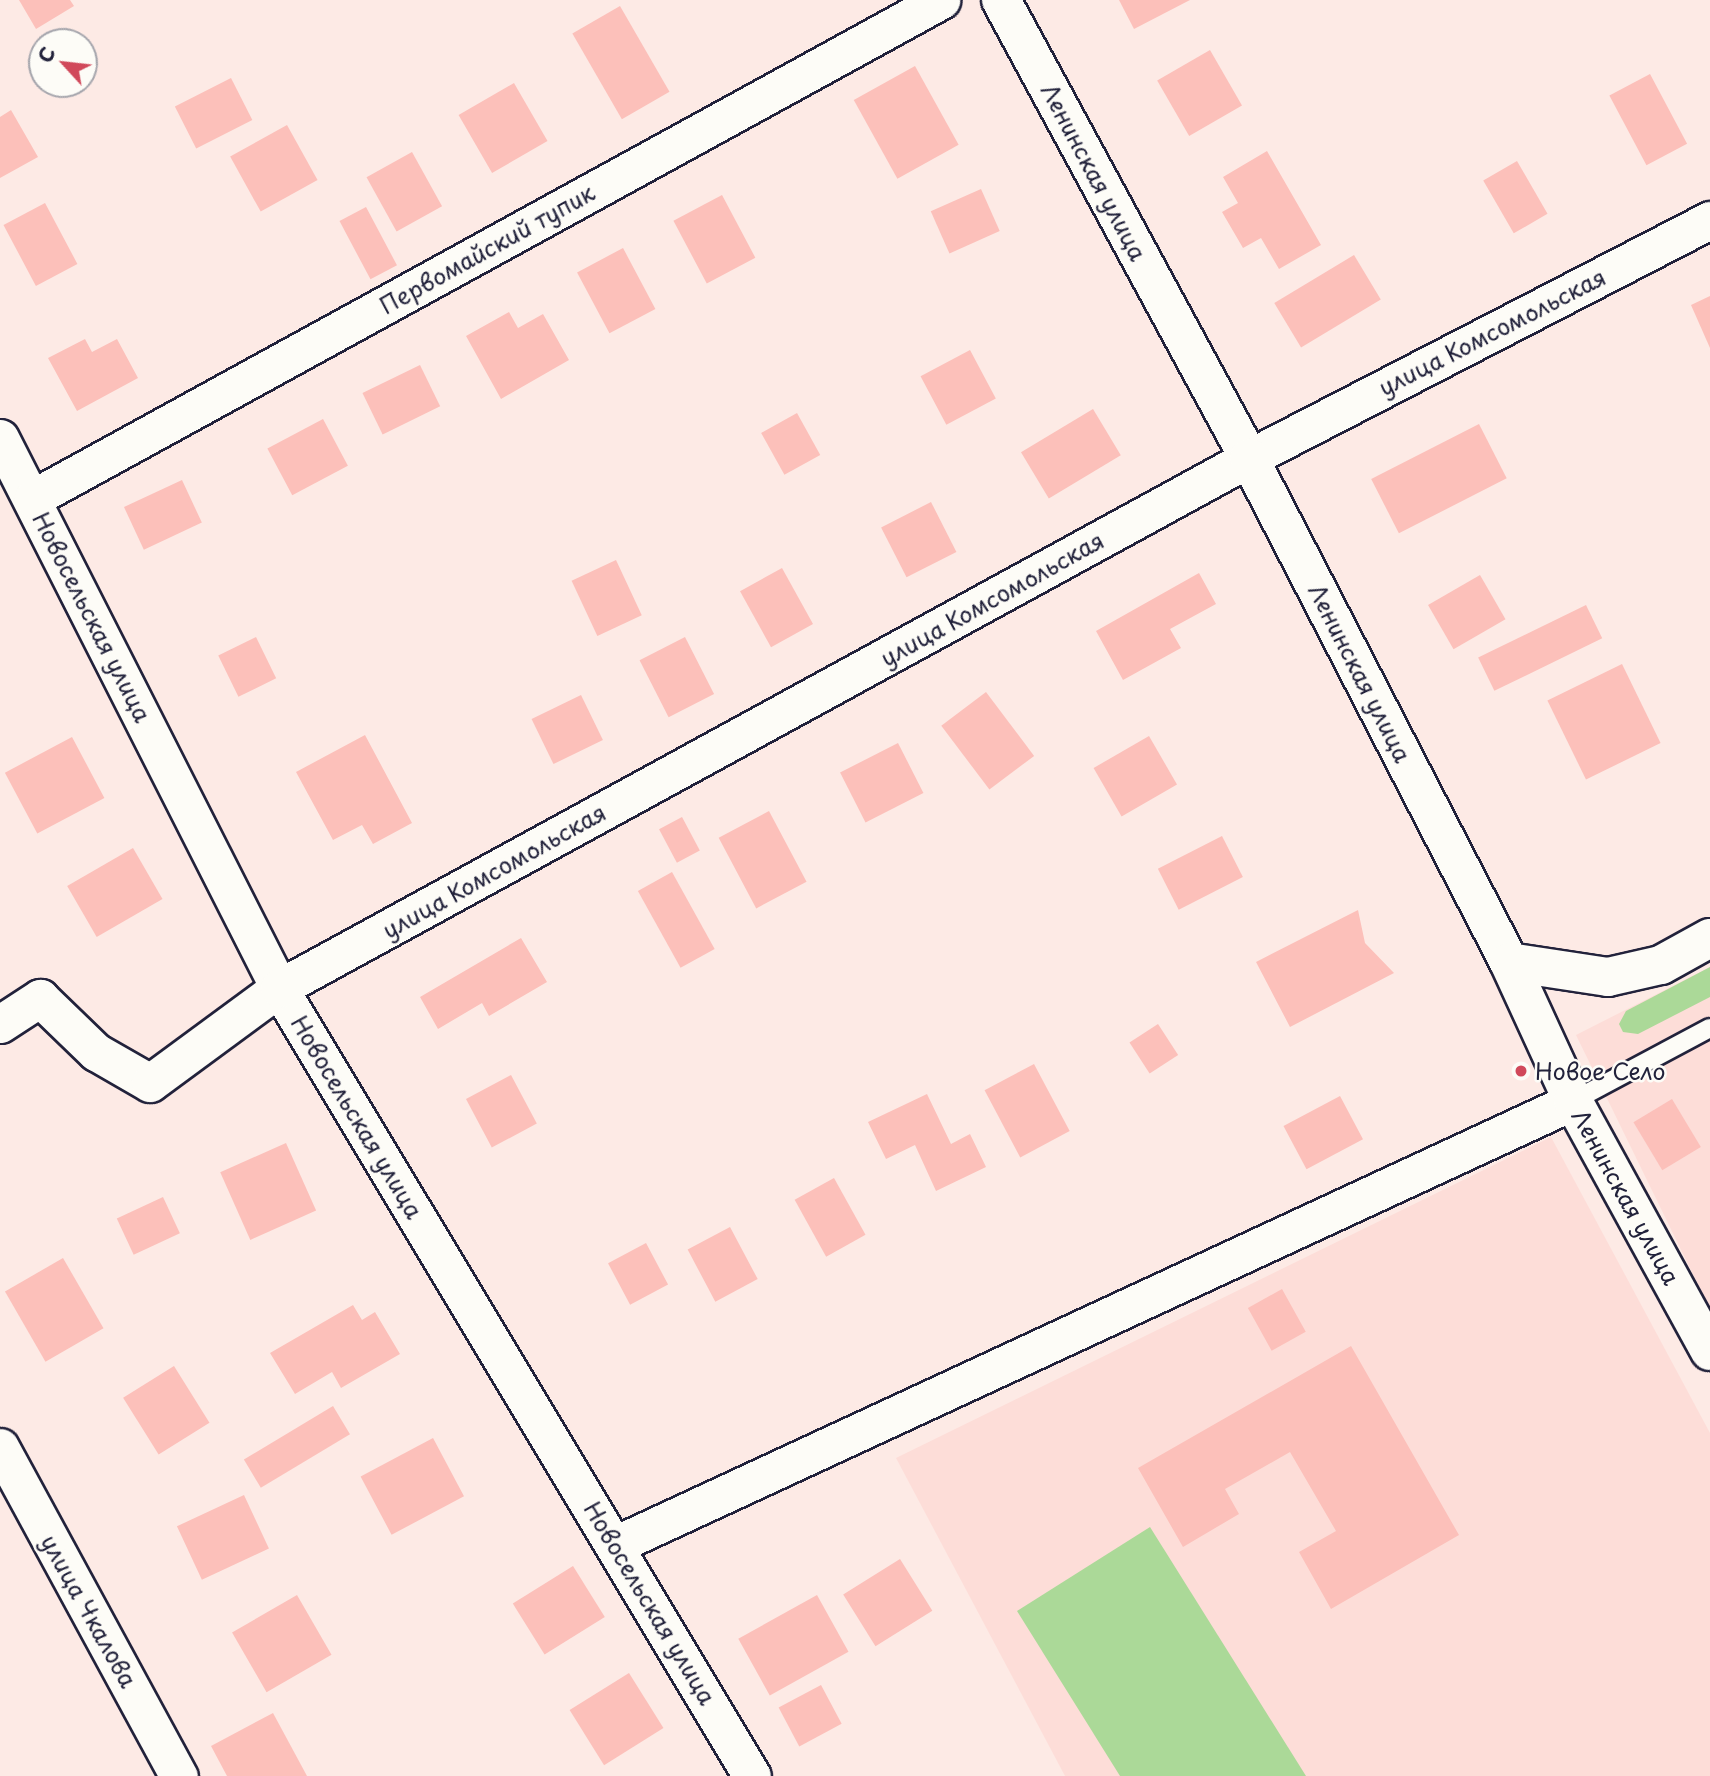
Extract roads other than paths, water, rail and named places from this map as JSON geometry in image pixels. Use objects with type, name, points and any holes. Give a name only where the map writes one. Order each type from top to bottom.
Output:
[{"type":"street","name":"Первомайский тупик","points":[[33,498],[941,0]]},
{"type":"street","name":"Ленинская улица","points":[[1001,0],[1249,458],[1508,962],[1573,1101],[1710,1351]]},
{"type":"street","name":"улица Комсомольская","points":[[279,988],[1249,458],[1710,220]]},
{"type":"street","name":"Новосельская улица","points":[[0,438],[33,498],[279,988],[617,1544],[752,1776]]},
{"type":"street","points":[[1508,962],[1608,977],[1661,965],[1710,938]]},
{"type":"street","points":[[0,1024],[40,998],[96,1052],[150,1083],[279,988]]},
{"type":"street","points":[[617,1544],[1573,1101]]},
{"type":"street","name":"улица Чкалова","points":[[0,1447],[179,1776]]},
{"type":"lane","points":[[1573,1101],[1710,1028]]},
{"type":"place","name":"Новое Село","points":[[1521,1071]]}]
